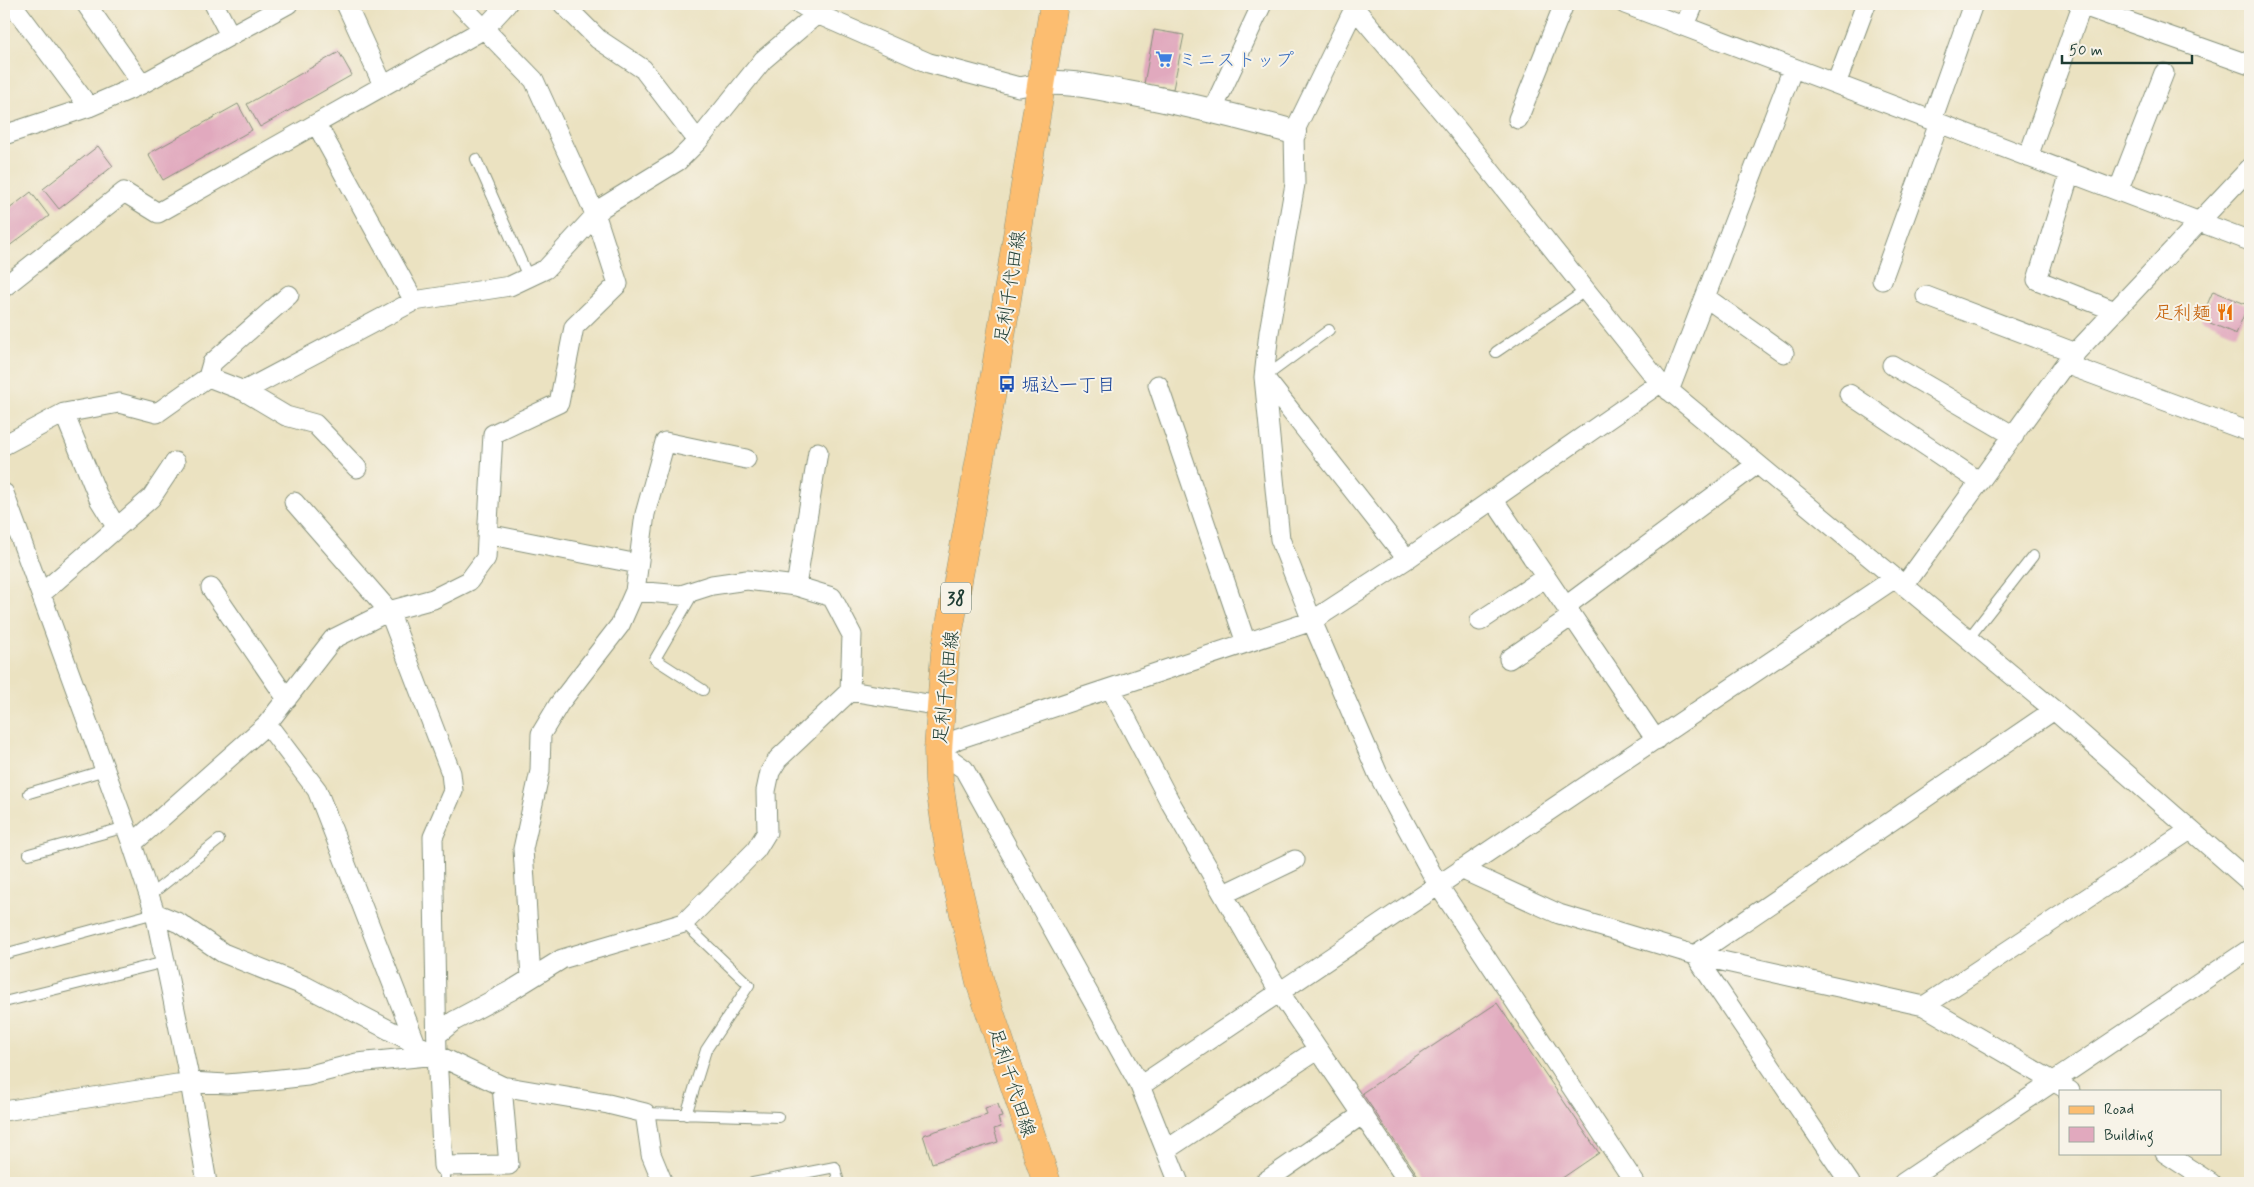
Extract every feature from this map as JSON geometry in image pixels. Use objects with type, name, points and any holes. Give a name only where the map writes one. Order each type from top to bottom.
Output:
[{"type":"main road","name":"足利千代田線","points":[[1047,1183],[980,982],[950,854],[939,782],[938,750],[945,653],[993,386],[1054,4]]},
{"type":"street","points":[[12,4],[89,107]]},
{"type":"street","points":[[86,4],[142,84]]},
{"type":"street","points":[[214,4],[230,35]]},
{"type":"street","points":[[6,130],[89,107],[142,84],[288,4]]},
{"type":"street","points":[[346,4],[383,85]]},
{"type":"street","points":[[129,835],[267,724],[333,639],[389,611],[433,599],[469,581],[486,558],[494,434],[559,403],[574,327],[618,284],[596,216],[534,80],[460,4]]},
{"type":"street","points":[[4,287],[124,192],[158,213],[317,125],[383,85],[484,29],[507,4]]},
{"type":"street","points":[[562,4],[598,39],[644,69],[698,141]]},
{"type":"street","points":[[800,4],[817,14]]},
{"type":"street","points":[[1213,109],[1262,4]]},
{"type":"street","points":[[1518,120],[1564,4]]},
{"type":"street","points":[[1625,4],[1685,25],[1793,68],[2250,241]]},
{"type":"street","points":[[1685,25],[1694,4]]},
{"type":"street","points":[[1836,84],[1866,4]]},
{"type":"street","points":[[1882,280],[1974,4]]},
{"type":"street","points":[[2028,157],[2080,4],[2250,65]]},
{"type":"street","points":[[1635,1183],[1438,885],[1378,774],[1312,620],[1280,539],[1264,378],[1269,332],[1295,184],[1294,132],[1353,6],[1456,128],[1664,387],[2054,710],[2250,882]]},
{"type":"street","points":[[244,391],[414,301],[510,286],[529,279],[546,269],[603,207],[678,161],[698,141],[763,60],[817,14],[837,12],[929,63],[1019,87],[1041,83],[1064,82],[1213,109],[1294,132]]},
{"type":"street","points":[[1179,1183],[1140,1086],[964,769],[938,750],[958,740],[1312,620],[1408,559],[1493,499],[1664,387],[1705,297],[1793,68]]},
{"type":"street","points":[[2118,191],[2164,73]]},
{"type":"street","points":[[317,125],[414,301]]},
{"type":"street","points":[[1140,1086],[1461,869],[1899,582],[1980,482],[2071,358],[2198,221],[2250,168]]},
{"type":"street","points":[[2070,173],[2038,280],[2115,311]]},
{"type":"street","points":[[4,445],[64,413],[119,403],[157,414],[208,377],[212,363],[290,295]]},
{"type":"street","points":[[1926,296],[2250,432]]},
{"type":"street","points":[[1705,297],[1784,353]]},
{"type":"street","points":[[1892,365],[2014,436]]},
{"type":"street","points":[[208,377],[244,391],[286,416],[315,424],[357,468]]},
{"type":"street","points":[[1264,378],[1408,559]]},
{"type":"street","points":[[1158,386],[1246,643]]},
{"type":"street","points":[[1849,394],[1980,482]]},
{"type":"street","points":[[64,413],[98,499],[117,528]]},
{"type":"street","points":[[531,978],[523,849],[540,771],[541,734],[559,704],[620,625],[635,591],[646,514],[665,442],[746,459]]},
{"type":"street","points":[[796,586],[818,452]]},
{"type":"street","points":[[41,594],[151,498],[174,462]]},
{"type":"street","points":[[1510,659],[1757,464]]},
{"type":"street","points":[[4,493],[129,835],[152,904],[190,1082],[207,1183]]},
{"type":"street","points":[[1493,499],[1656,740]]},
{"type":"street","points":[[294,502],[389,611],[451,772],[453,791],[433,837],[437,1055],[444,1174],[509,1165],[502,1086]]},
{"type":"street","points":[[487,534],[638,564]]},
{"type":"street","points":[[1480,621],[1546,577]]},
{"type":"street","points":[[438,1035],[454,1021],[562,959],[574,954],[632,940],[684,923],[756,850],[763,838],[766,832],[766,791],[770,772],[778,760],[850,691],[852,635],[848,624],[832,597],[796,586],[747,580],[712,585],[681,595],[635,591]]},
{"type":"street","points":[[211,588],[287,699]]},
{"type":"street","points":[[1111,689],[1170,800],[1280,993],[1409,1183]]},
{"type":"street","points":[[850,691],[940,706]]},
{"type":"street","points":[[1695,955],[2054,710]]},
{"type":"street","points":[[267,724],[317,790],[416,1044]]},
{"type":"street","points":[[1924,1006],[2190,830]]},
{"type":"street","points":[[1224,894],[1295,860]]},
{"type":"street","points":[[1461,869],[1559,914],[1695,955],[1924,1006],[2062,1086]]},
{"type":"street","points":[[152,904],[224,953],[305,986],[437,1055],[502,1086],[608,1104],[645,1113],[651,1154],[663,1183]]},
{"type":"street","points":[[1903,1183],[2062,1086],[2250,949]]},
{"type":"street","points":[[1695,955],[1850,1183]]},
{"type":"street","points":[[1166,1150],[1318,1049]]},
{"type":"street","points":[[4,1111],[190,1082],[227,1084],[263,1081],[307,1076],[357,1063],[437,1055]]},
{"type":"street","points":[[1263,1183],[1363,1114]]},
{"type":"street","points":[[2167,1154],[2211,1183]]},
{"type":"lane","points":[[476,159],[529,279]]},
{"type":"lane","points":[[1496,352],[1586,291]]},
{"type":"lane","points":[[1264,378],[1329,330]]},
{"type":"lane","points":[[1968,639],[2033,556]]},
{"type":"lane","points":[[694,591],[656,659],[703,690]]},
{"type":"lane","points":[[29,793],[105,770]]},
{"type":"lane","points":[[29,854],[129,835]]},
{"type":"lane","points":[[4,954],[152,904],[220,840]]},
{"type":"lane","points":[[684,923],[749,985],[706,1050],[686,1115]]},
{"type":"lane","points":[[4,1002],[165,962]]},
{"type":"lane","points":[[645,1113],[778,1117]]},
{"type":"lane","points":[[753,1183],[835,1167],[839,1183]]},
{"type":"building","name":"ミニストップ","points":[[1154,30],[1184,35],[1173,89],[1144,84]]},
{"type":"building","points":[[339,52],[352,75],[260,127],[247,104]]},
{"type":"building","points":[[238,104],[252,130],[163,180],[148,154]]},
{"type":"building","points":[[98,146],[113,166],[59,209],[43,189]]},
{"type":"building","points":[[31,192],[49,216],[4,250],[4,213]]},
{"type":"building","name":"足利麺","points":[[2213,291],[2248,305],[2236,334],[2201,319]]},
{"type":"building","points":[[1497,1003],[1599,1153],[1555,1183],[1423,1183],[1362,1093]]},
{"type":"building","points":[[998,1104],[1002,1117],[998,1118],[1001,1127],[994,1129],[998,1142],[932,1163],[923,1135],[987,1115],[985,1108]]},
{"type":"place","name":"ミニストップ","points":[[1164,59]]},
{"type":"place","name":"足利麺","points":[[2225,312]]},
{"type":"place","name":"堀込一丁目","points":[[1007,384]]}]
